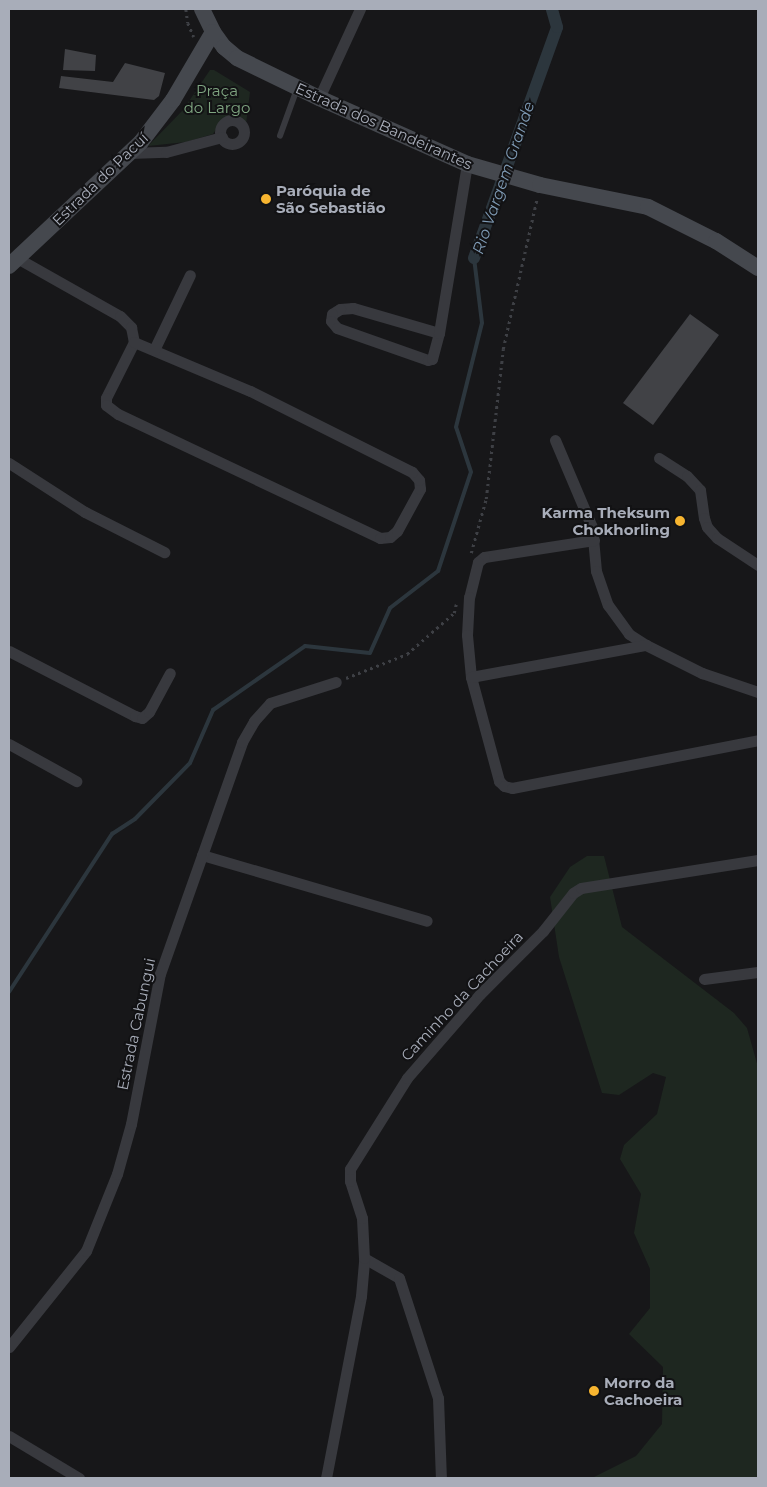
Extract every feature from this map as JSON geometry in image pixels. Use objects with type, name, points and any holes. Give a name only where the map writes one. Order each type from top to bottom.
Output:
[{"type":"main road","name":"Estrada dos Bandeirantes","points":[[202,9],[213,32],[224,47],[237,58],[318,98],[475,166],[535,183],[648,207],[716,241],[758,268]]},
{"type":"main road","name":"Estrada do Pacuí","points":[[13,262],[141,142],[173,100],[213,32]]},
{"type":"street","points":[[318,98],[360,9]]},
{"type":"street","points":[[129,153],[166,152],[222,137]]},
{"type":"street","points":[[439,334],[353,308],[340,309],[332,314],[331,321],[337,328],[428,360],[435,356],[475,166]]},
{"type":"street","points":[[13,262],[120,316],[131,327],[134,342],[106,398],[106,405],[118,414],[380,538],[390,536],[397,531],[420,489],[419,480],[412,472],[250,391],[134,342]]},
{"type":"street","points":[[154,350],[190,276]]},
{"type":"street","points":[[555,440],[592,527],[596,571],[608,605],[629,634],[646,645],[702,673],[758,692]]},
{"type":"street","points":[[659,458],[688,476],[700,490],[707,527],[717,538],[758,565]]},
{"type":"street","points":[[9,463],[85,512],[164,552]]},
{"type":"street","points":[[594,540],[484,557],[478,562],[469,597],[467,635],[471,677],[499,781],[504,786],[512,788],[758,740]]},
{"type":"street","points":[[471,677],[646,645]]},
{"type":"street","points":[[9,651],[134,716],[142,718],[149,712],[170,673]]},
{"type":"street","name":"Estrada Cabungui","points":[[9,1347],[86,1251],[116,1174],[131,1124],[160,974],[242,742],[254,721],[270,703],[336,682]]},
{"type":"street","points":[[9,744],[76,781]]},
{"type":"street","points":[[202,855],[427,921]]},
{"type":"street","name":"Caminho da Cachoeira","points":[[326,1478],[361,1296],[364,1258],[362,1218],[350,1181],[350,1169],[407,1078],[480,994],[543,931],[573,893],[581,888],[758,860]]},
{"type":"street","points":[[704,979],[758,972]]},
{"type":"street","points":[[364,1258],[399,1278],[438,1398],[441,1478]]},
{"type":"street","points":[[9,1436],[79,1478]]},
{"type":"lane","points":[[280,136],[298,88]]},
{"type":"path","points":[[470,556],[486,499],[503,349],[535,183]]},
{"type":"path","points":[[336,682],[407,654],[454,613],[456,604]]},
{"type":"green space","name":"Praça do Largo","points":[[210,70],[214,70],[250,92],[246,124],[236,118],[228,118],[221,122],[213,134],[186,142],[148,146],[183,110]]},
{"type":"green space","points":[[587,856],[604,856],[622,927],[734,1013],[747,1028],[758,1067],[758,1478],[592,1478],[636,1456],[662,1424],[663,1367],[629,1334],[650,1308],[650,1269],[634,1233],[641,1194],[620,1159],[624,1145],[657,1114],[666,1077],[653,1073],[619,1095],[602,1093],[559,957],[550,897],[570,867]]},
{"type":"building","points":[[65,49],[96,55],[95,71],[63,70]]},
{"type":"building","points":[[125,63],[165,73],[159,96],[154,100],[59,88],[61,76],[113,82]]},
{"type":"building","points":[[690,314],[719,335],[653,425],[623,403]]},
{"type":"waterway","name":"Rio Vargem Grande","points":[[474,258],[557,27],[552,9]]},
{"type":"waterway","name":"Rio Vargem Grande","points":[[9,992],[112,834],[135,819],[190,763],[213,710],[305,646],[370,653],[390,608],[438,571],[471,472],[456,427],[482,323],[474,258]]},
{"type":"place","name":"Paróquia de São Sebastião","points":[[266,199]]},
{"type":"place","name":"Karma Theksum Chokhorling","points":[[680,521]]},
{"type":"place","name":"Morro da Cachoeira","points":[[594,1391]]}]
